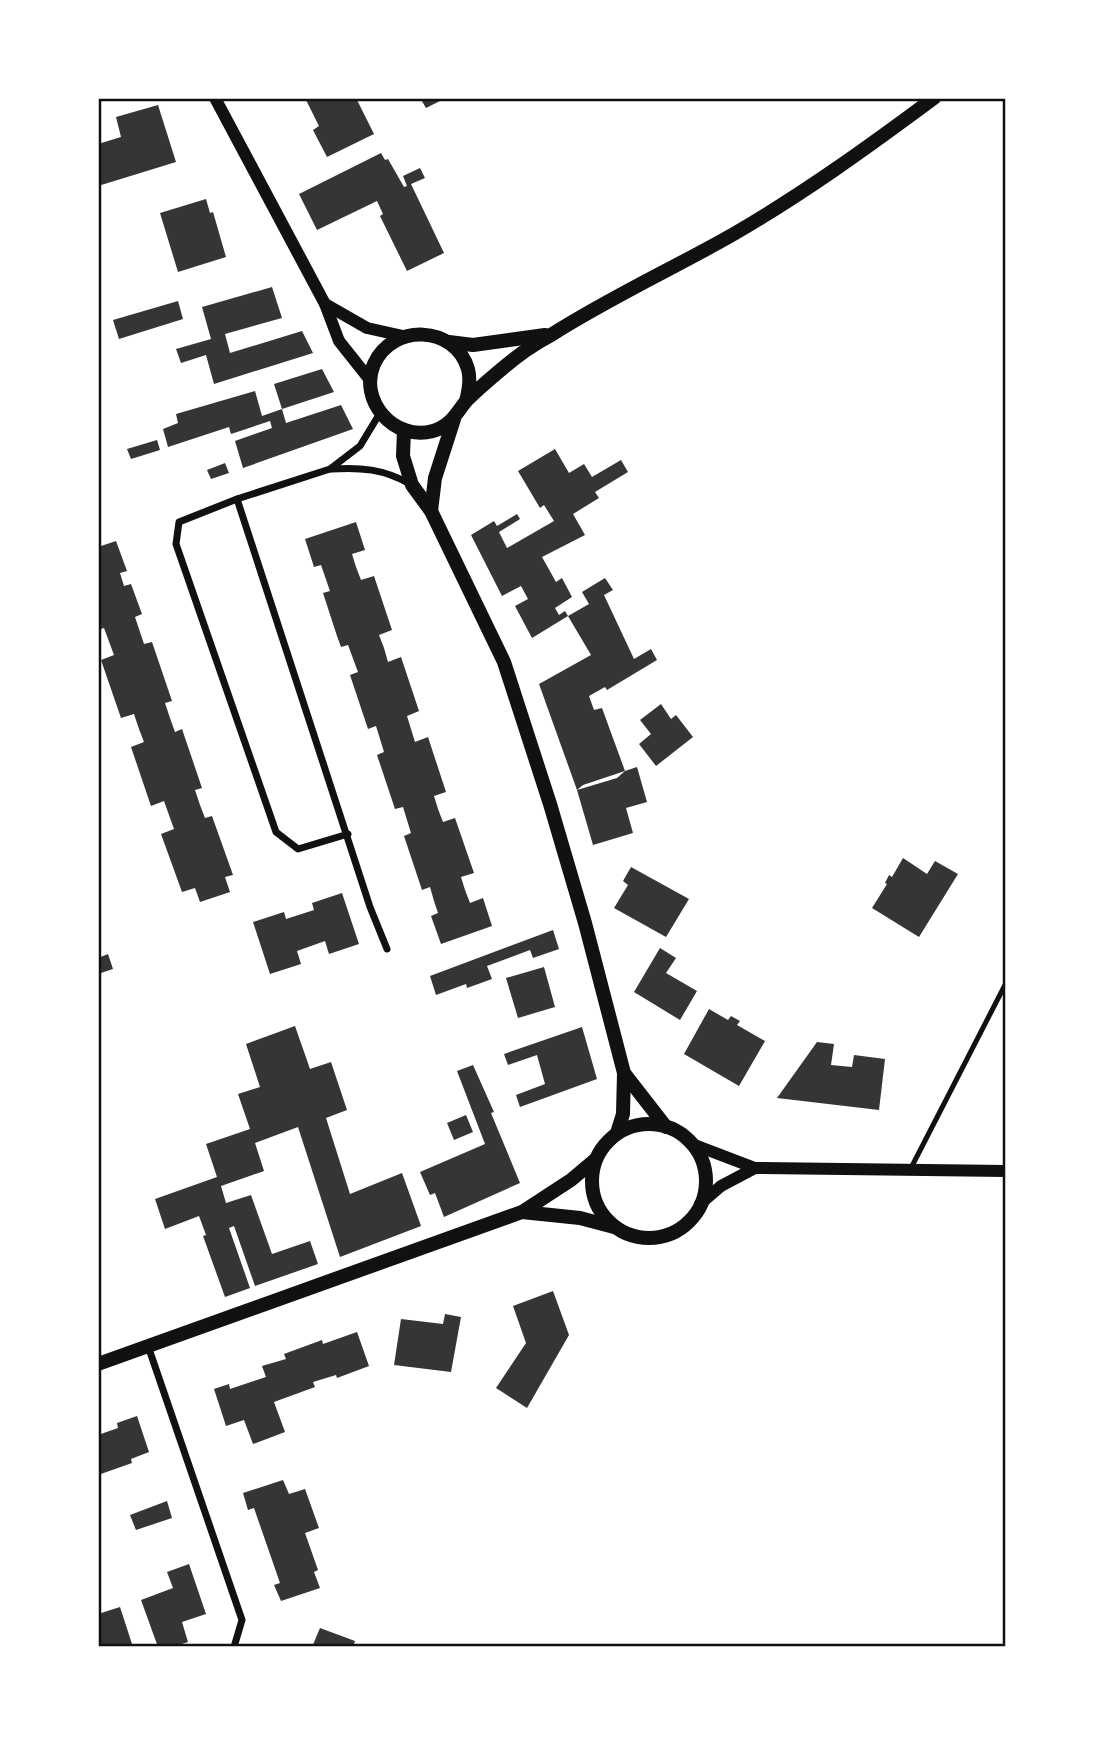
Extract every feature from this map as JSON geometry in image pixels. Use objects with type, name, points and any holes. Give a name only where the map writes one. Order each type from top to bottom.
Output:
[{"type":"main road","points":[[431,511],[435,478],[454,419],[467,401],[504,366],[550,335],[800,194],[934,98]]},
{"type":"main road","points":[[454,419],[431,432],[417,433],[391,424],[380,413],[370,392],[370,380],[380,353],[390,343],[403,336],[419,334],[435,335],[449,342],[472,345],[550,335]]},
{"type":"main road","points":[[449,342],[468,369],[470,385],[467,401]]},
{"type":"main road","points":[[404,430],[403,456],[412,485],[431,511],[504,662],[550,804],[624,1073],[623,1114],[617,1133]]},
{"type":"main road","points":[[624,1073],[666,1126]]},
{"type":"main road","points":[[98,1364],[522,1212],[571,1180],[596,1159],[617,1133],[633,1126],[649,1124],[666,1126],[676,1131],[692,1144],[703,1162],[706,1184],[700,1204],[689,1221],[672,1233],[653,1238],[633,1236],[615,1227],[580,1217],[522,1212]]},
{"type":"main road","points":[[596,1159],[592,1177],[593,1196],[601,1213],[615,1227]]},
{"type":"street","points":[[215,98],[325,304],[339,341],[370,380]]},
{"type":"street","points":[[325,304],[367,328],[403,336]]},
{"type":"street","points":[[330,469],[360,446],[380,413]]},
{"type":"street","points":[[348,834],[298,849],[276,832],[176,544],[179,522],[237,499],[330,469],[360,467],[397,476],[412,485]]},
{"type":"street","points":[[237,499],[370,907],[387,949]]},
{"type":"street","points":[[692,1144],[755,1168],[1006,1171]]},
{"type":"street","points":[[700,1204],[721,1186],[755,1168]]},
{"type":"street","points":[[148,1346],[242,1620],[234,1647]]},
{"type":"lane","points":[[910,1170],[1006,983]]},
{"type":"building","points":[[305,98],[356,98],[374,134],[327,157],[313,130],[319,126]]},
{"type":"building","points":[[420,98],[446,98],[426,108]]},
{"type":"building","points":[[158,105],[176,162],[98,186],[98,144],[121,137],[116,117]]},
{"type":"building","points":[[381,153],[385,160],[388,159],[404,187],[407,186],[403,176],[420,168],[425,178],[411,184],[444,253],[407,271],[380,216],[383,214],[377,201],[317,230],[299,194]]},
{"type":"building","points":[[206,199],[210,213],[213,212],[226,257],[178,272],[160,213]]},
{"type":"building","points":[[272,287],[282,318],[225,334],[230,353],[302,331],[313,353],[214,384],[206,355],[181,363],[176,349],[211,339],[202,307]]},
{"type":"building","points":[[178,301],[183,319],[119,339],[113,320]]},
{"type":"building","points":[[322,369],[334,392],[282,409],[274,384]]},
{"type":"building","points":[[255,391],[262,416],[282,409],[286,423],[341,405],[353,429],[243,468],[235,441],[272,428],[270,421],[231,434],[229,427],[168,447],[163,429],[178,423],[176,414]]},
{"type":"building","points":[[157,440],[160,450],[131,459],[127,449]]},
{"type":"building","points":[[555,449],[569,473],[584,464],[592,477],[621,460],[628,472],[595,492],[599,498],[573,514],[585,535],[542,557],[556,582],[562,578],[572,597],[555,608],[559,615],[565,611],[568,616],[532,638],[515,606],[528,599],[521,586],[502,596],[471,535],[494,521],[497,526],[517,514],[520,519],[499,532],[507,548],[554,521],[544,505],[540,508],[518,471]]},
{"type":"building","points":[[225,463],[229,473],[211,479],[207,470]]},
{"type":"building","points":[[356,522],[365,550],[352,554],[356,567],[361,580],[374,576],[392,630],[379,635],[388,662],[401,657],[419,711],[407,716],[415,742],[428,737],[446,792],[434,796],[438,809],[443,822],[455,818],[474,873],[461,877],[465,890],[470,903],[483,898],[492,926],[441,944],[431,916],[438,913],[430,887],[422,890],[404,836],[411,833],[403,807],[395,809],[377,755],[384,752],[376,726],[368,729],[350,675],[358,672],[348,645],[341,647],[323,593],[330,591],[321,565],[314,567],[305,539]]},
{"type":"building","points":[[116,541],[127,571],[120,573],[124,586],[131,584],[142,614],[135,617],[144,644],[152,642],[172,701],[165,703],[170,718],[175,732],[182,729],[202,788],[195,790],[200,805],[205,818],[212,816],[233,875],[225,877],[230,892],[200,902],[195,888],[182,892],[161,834],[174,829],[164,801],[151,806],[131,747],[144,742],[134,714],[121,718],[101,660],[114,655],[104,628],[98,630],[98,547]]},
{"type":"building","points":[[605,578],[613,590],[604,595],[634,659],[651,649],[657,660],[607,690],[605,687],[589,696],[594,710],[602,708],[625,771],[583,785],[577,790],[539,684],[591,655],[568,616],[589,604],[582,592]]},
{"type":"building","points":[[661,704],[671,719],[676,715],[693,737],[656,766],[639,744],[651,734],[640,720]]},
{"type":"building","points":[[637,767],[647,802],[626,808],[633,833],[593,845],[577,790],[617,778],[625,771]]},
{"type":"building","points":[[903,858],[927,874],[935,861],[958,874],[919,937],[872,908],[887,884],[885,883],[889,875],[892,877]]},
{"type":"building","points":[[631,867],[689,899],[666,937],[614,908],[628,885],[623,881]]},
{"type":"building","points":[[342,893],[359,944],[329,954],[325,941],[297,951],[301,964],[270,974],[253,922],[284,912],[286,919],[314,910],[312,903]]},
{"type":"building","points":[[553,930],[559,949],[533,958],[530,950],[487,966],[492,979],[467,988],[466,984],[436,995],[430,976]]},
{"type":"building","points":[[660,948],[676,958],[666,973],[697,991],[680,1020],[634,992]]},
{"type":"building","points":[[108,954],[113,969],[98,974],[98,958]]},
{"type":"building","points":[[544,967],[555,1007],[518,1018],[506,978]]},
{"type":"building","points":[[709,1009],[728,1020],[731,1016],[740,1021],[737,1025],[765,1041],[739,1086],[684,1054]]},
{"type":"building","points":[[295,1026],[310,1069],[331,1062],[347,1110],[326,1118],[350,1194],[402,1173],[421,1226],[340,1257],[298,1127],[255,1143],[264,1171],[221,1186],[226,1203],[251,1195],[272,1254],[310,1241],[318,1264],[255,1286],[234,1226],[229,1228],[250,1288],[225,1297],[203,1236],[206,1235],[199,1216],[165,1229],[155,1199],[217,1177],[206,1144],[250,1129],[238,1094],[260,1087],[246,1044]]},
{"type":"building","points":[[582,1027],[597,1079],[520,1107],[516,1095],[545,1084],[537,1055],[508,1065],[504,1054]]},
{"type":"building","points":[[817,1042],[834,1044],[831,1065],[852,1067],[854,1055],[885,1059],[879,1110],[777,1098]]},
{"type":"building","points":[[473,1065],[494,1112],[491,1113],[520,1183],[444,1217],[435,1193],[430,1195],[420,1172],[485,1144],[457,1071]]},
{"type":"building","points":[[466,1115],[473,1132],[454,1140],[447,1123]]},
{"type":"building","points":[[553,1291],[569,1335],[527,1408],[496,1388],[526,1343],[513,1306]]},
{"type":"building","points":[[445,1314],[461,1317],[451,1372],[394,1365],[401,1319],[443,1324]]},
{"type":"building","points":[[357,1332],[369,1366],[337,1378],[336,1375],[313,1382],[315,1387],[274,1402],[285,1432],[253,1444],[244,1420],[226,1426],[214,1389],[229,1384],[230,1389],[266,1377],[262,1366],[286,1359],[284,1354],[322,1340],[323,1344]]},
{"type":"building","points":[[137,1416],[149,1452],[131,1459],[132,1463],[98,1475],[98,1435],[118,1428],[117,1423]]},
{"type":"building","points":[[283,1480],[289,1494],[305,1489],[319,1528],[305,1533],[318,1570],[314,1572],[320,1588],[281,1601],[274,1585],[280,1583],[254,1508],[248,1510],[243,1493]]},
{"type":"building","points":[[167,1501],[172,1518],[136,1530],[130,1515]]},
{"type":"building","points":[[189,1564],[206,1614],[182,1622],[188,1642],[173,1647],[158,1647],[141,1600],[173,1588],[167,1572]]},
{"type":"building","points":[[120,1607],[133,1647],[98,1647],[98,1614]]},
{"type":"building","points":[[320,1628],[355,1641],[353,1647],[312,1647]]}]
